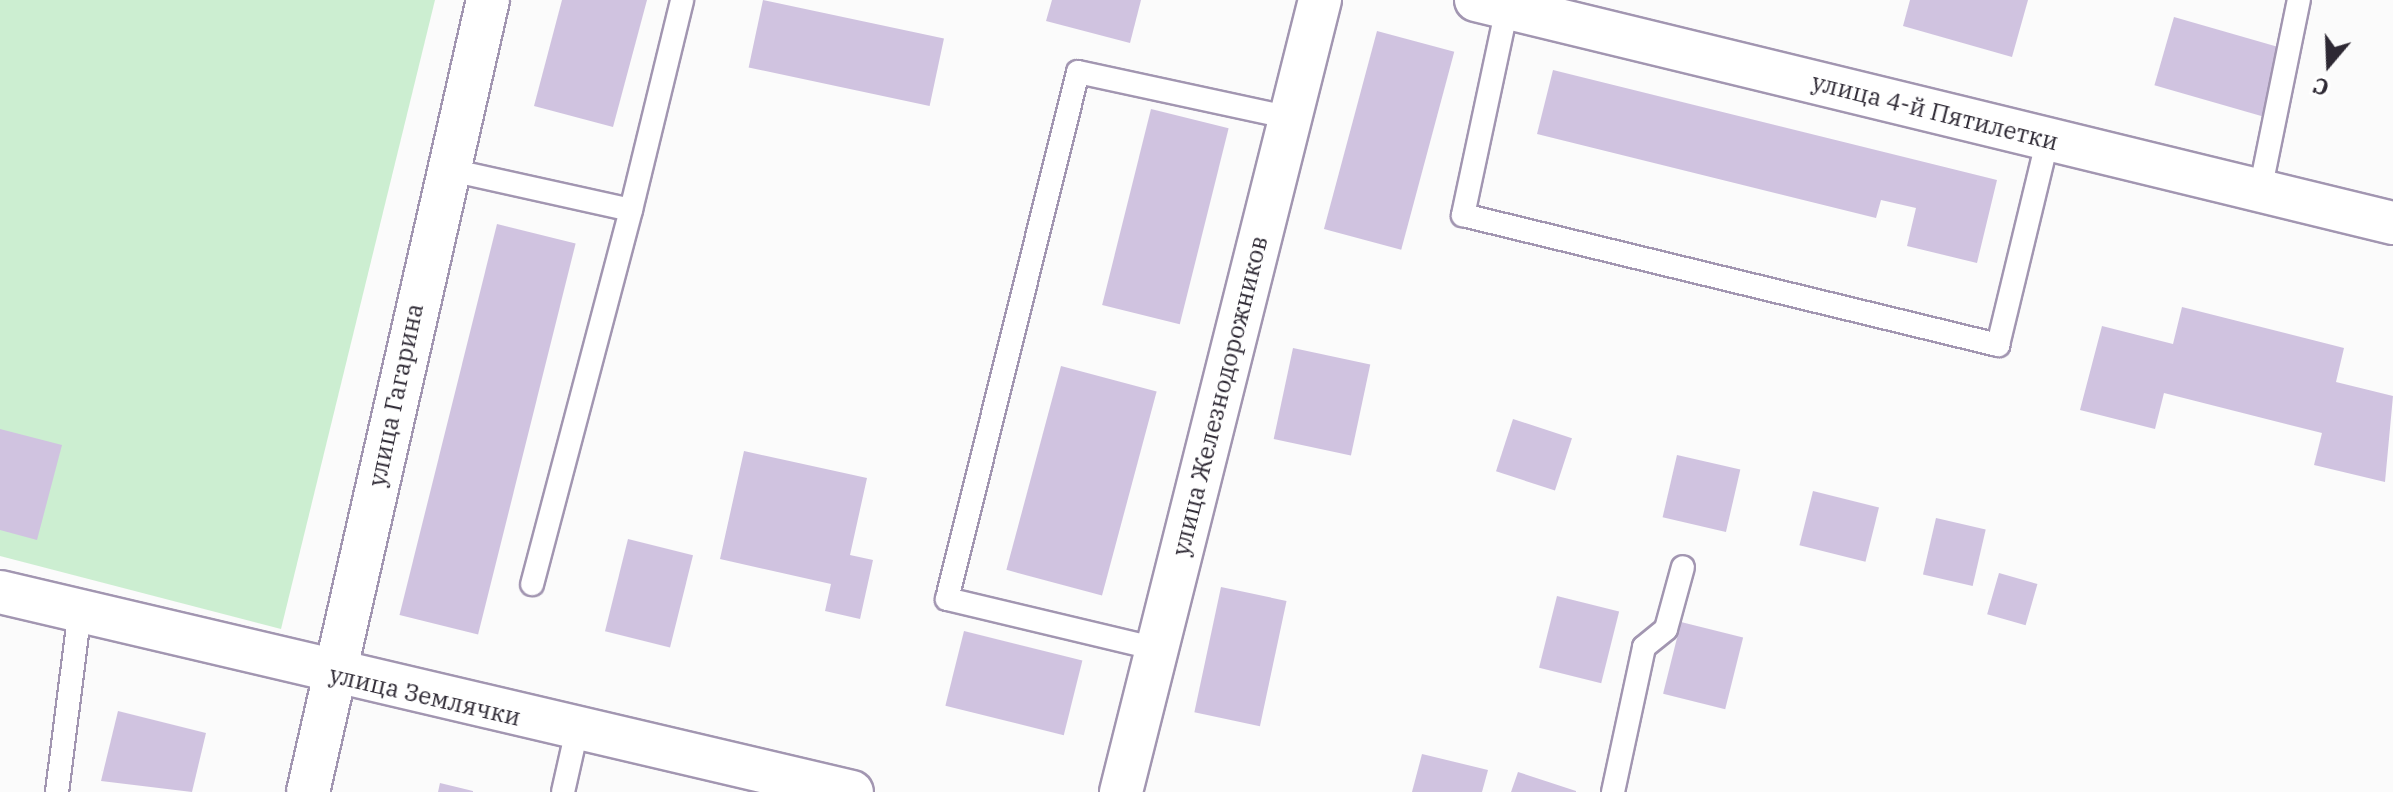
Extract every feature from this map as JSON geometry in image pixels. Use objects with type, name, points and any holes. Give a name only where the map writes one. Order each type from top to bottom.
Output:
[{"type":"street","name":"улица Гагарина","points":[[308,792],[446,169],[488,0]]},
{"type":"street","name":"улица Железнодорожников","points":[[1121,792],[1320,0]]},
{"type":"street","name":"улица 4-й Пятилетки","points":[[1492,4],[2393,223]]},
{"type":"street","name":"улица Землячки","points":[[0,592],[336,676],[852,792]]},
{"type":"lane","points":[[532,584],[631,210],[682,0]]},
{"type":"lane","points":[[2260,191],[2299,0]]},
{"type":"lane","points":[[1492,4],[1463,215],[1998,345],[2048,139]]},
{"type":"lane","points":[[1157,649],[947,599],[1070,103],[1078,72],[1290,118]]},
{"type":"lane","points":[[446,169],[631,210]]},
{"type":"lane","points":[[1613,792],[1644,647],[1666,629],[1683,567]]},
{"type":"lane","points":[[57,792],[80,611]]},
{"type":"lane","points":[[563,792],[577,730]]},
{"type":"green space","points":[[0,0],[435,0],[281,629],[0,556]]},
{"type":"building","points":[[562,0],[647,0],[613,127],[534,106]]},
{"type":"building","points":[[763,0],[944,38],[930,106],[749,67]]},
{"type":"building","points":[[1052,0],[1141,0],[1130,43],[1046,21]]},
{"type":"building","points":[[1910,0],[2028,0],[2012,57],[1903,26]]},
{"type":"building","points":[[2174,17],[2283,48],[2263,116],[2154,85]]},
{"type":"building","points":[[1377,31],[1454,52],[1401,250],[1324,229]]},
{"type":"building","points":[[1553,70],[1997,180],[1977,263],[1907,246],[1916,208],[1881,200],[1876,218],[1537,134]]},
{"type":"building","points":[[1151,109],[1229,128],[1180,324],[1102,305]]},
{"type":"building","points":[[497,224],[576,244],[478,635],[400,615]]},
{"type":"building","points":[[2182,307],[2344,348],[2336,382],[2393,396],[2385,482],[2314,465],[2322,433],[2164,393],[2155,429],[2080,410],[2102,326],[2173,344]]},
{"type":"building","points":[[1293,348],[1370,364],[1351,455],[1274,439]]},
{"type":"building","points":[[1061,366],[1157,392],[1102,595],[1006,570]]},
{"type":"building","points":[[1513,419],[1572,438],[1555,490],[1496,471]]},
{"type":"building","points":[[0,429],[62,445],[37,540],[0,530]]},
{"type":"building","points":[[744,451],[867,478],[850,555],[873,560],[860,619],[825,611],[831,584],[720,559]]},
{"type":"building","points":[[1677,455],[1740,470],[1726,532],[1663,517]]},
{"type":"building","points":[[1813,491],[1879,507],[1865,562],[1799,545]]},
{"type":"building","points":[[1936,518],[1986,529],[1973,586],[1923,575]]},
{"type":"building","points":[[628,539],[693,555],[670,647],[605,631]]},
{"type":"building","points":[[1999,573],[2037,584],[2026,625],[1987,614]]},
{"type":"building","points":[[1221,587],[1287,601],[1260,726],[1194,712]]},
{"type":"building","points":[[1557,596],[1619,611],[1601,683],[1539,668]]},
{"type":"building","points":[[1681,622],[1743,637],[1725,709],[1663,694]]},
{"type":"building","points":[[964,631],[1082,661],[1064,735],[945,706]]},
{"type":"building","points":[[118,711],[206,733],[192,792],[101,781]]},
{"type":"building","points":[[1422,754],[1488,770],[1482,792],[1412,792]]},
{"type":"building","points":[[1518,772],[1576,791],[1576,792],[1511,792]]},
{"type":"building","points":[[440,783],[473,791],[473,792],[438,792]]}]
